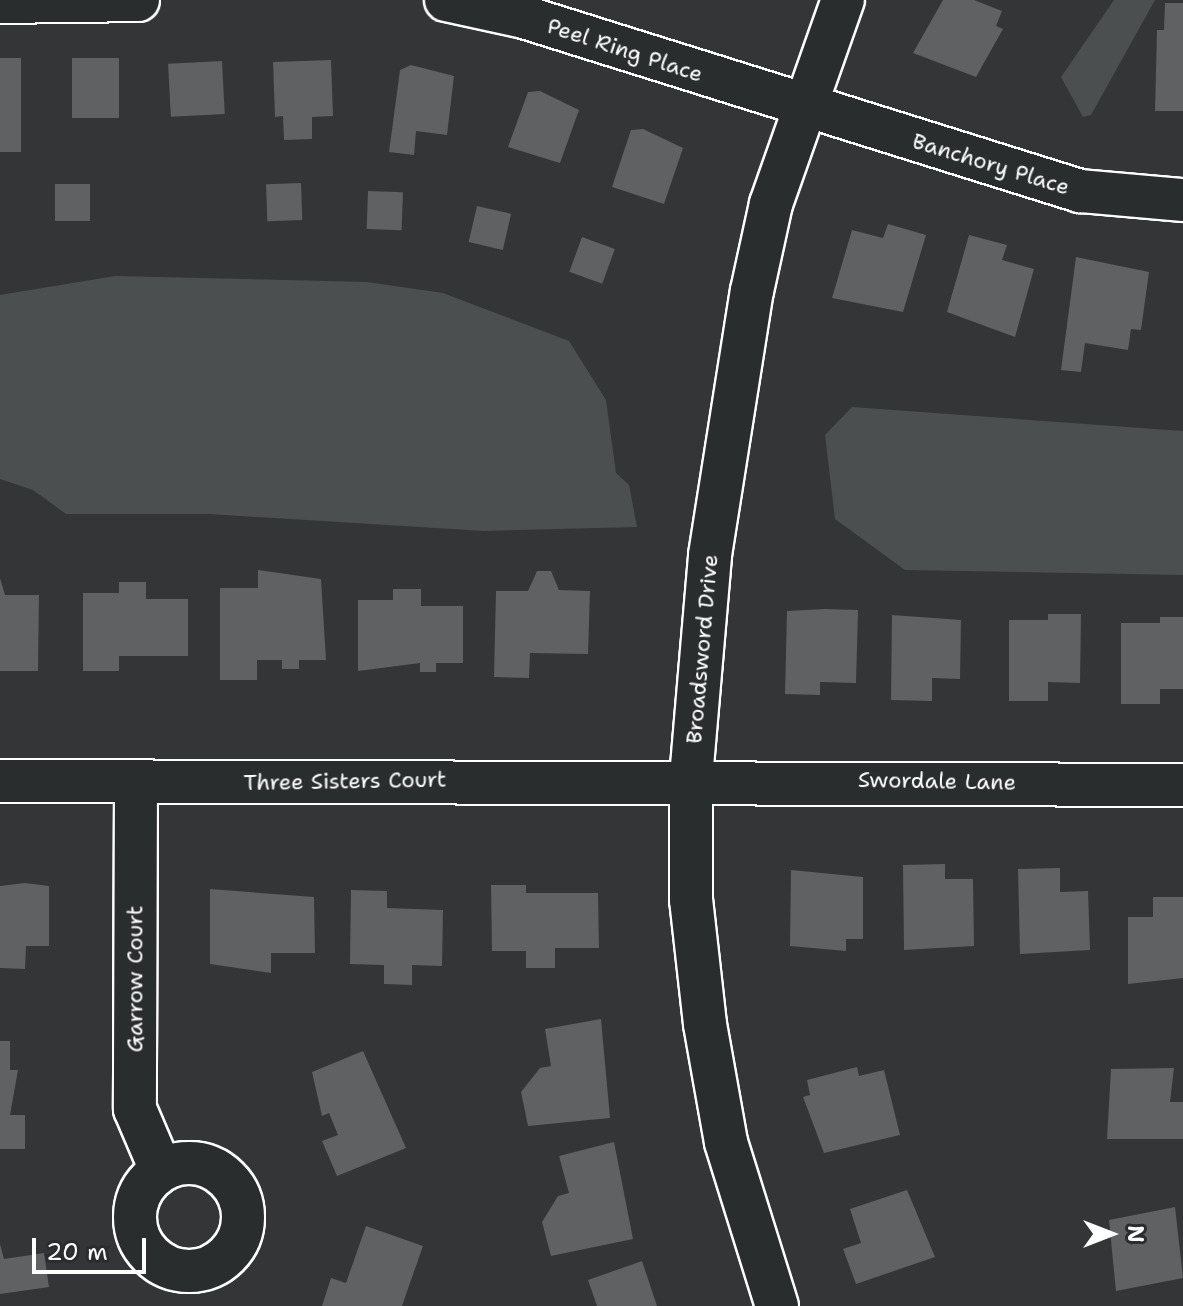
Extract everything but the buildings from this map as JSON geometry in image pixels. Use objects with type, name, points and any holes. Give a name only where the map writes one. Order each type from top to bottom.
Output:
[{"type":"street","points":[[0,2],[138,0]]},
{"type":"street","name":"Peel Ring Place","points":[[446,0],[524,17],[802,107]]},
{"type":"street","name":"Broadsword Drive","points":[[777,1306],[726,1142],[705,1024],[691,900],[691,778],[710,555],[752,291],[802,107],[843,0]]},
{"type":"street","name":"Banchory Place","points":[[802,107],[1080,191],[1183,200]]},
{"type":"street","name":"Three Sisters Court","points":[[0,781],[136,783],[691,778]]},
{"type":"street","name":"Swordale Lane","points":[[691,778],[1183,785]]},
{"type":"street","name":"Garrow Court","points":[[136,783],[135,1109],[161,1170]]},
{"type":"shaded area","points":[[1114,0],[1155,0],[1091,115],[1083,117],[1061,77]]},
{"type":"shaded area","points":[[115,276],[367,282],[443,293],[569,341],[606,400],[616,473],[629,485],[637,527],[484,531],[209,514],[66,514],[33,490],[0,479],[0,295]]},
{"type":"shaded area","points":[[852,407],[1183,431],[1183,575],[905,570],[835,519],[825,435]]}]
